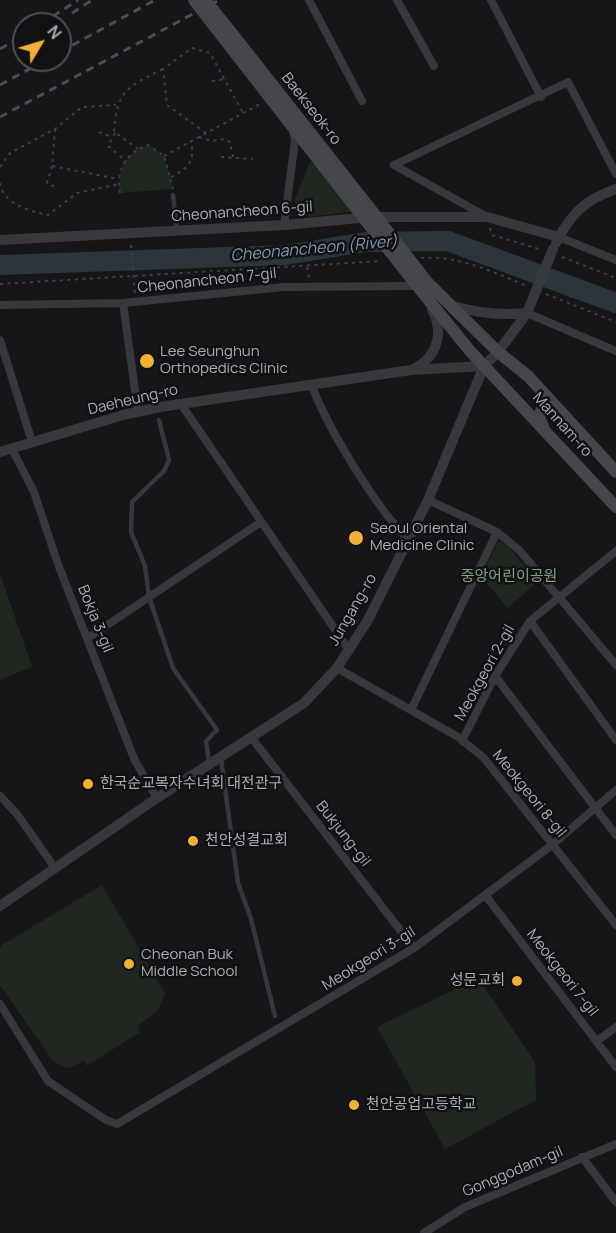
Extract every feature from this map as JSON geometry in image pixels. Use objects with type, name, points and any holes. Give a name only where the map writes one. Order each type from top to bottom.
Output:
[{"type":"main road","points":[[194,0],[226,34]]},
{"type":"main road","points":[[205,0],[226,34]]},
{"type":"main road","name":"Baekseok-ro","points":[[226,34],[270,98],[419,284]]},
{"type":"main road","name":"Baekseok-ro","points":[[226,34],[368,206],[419,284]]},
{"type":"main road","points":[[419,284],[428,301],[484,366]]},
{"type":"main road","points":[[419,284],[447,304],[498,352]]},
{"type":"main road","name":"Mannam-ro","points":[[498,352],[528,376],[616,472]]},
{"type":"main road","name":"Mannam-ro","points":[[484,366],[616,507]]},
{"type":"main road","points":[[543,427],[539,417],[542,409],[551,407],[559,410]]},
{"type":"street","points":[[309,0],[362,101]]},
{"type":"street","points":[[398,0],[434,66]]},
{"type":"street","points":[[490,0],[541,97]]},
{"type":"street","name":"Cheonancheon 6-gil","points":[[559,237],[487,217],[394,165],[541,97],[568,82],[616,174]]},
{"type":"street","points":[[284,225],[294,148],[292,126]]},
{"type":"street","points":[[294,148],[302,146],[309,148]]},
{"type":"street","points":[[484,366],[498,352],[526,313],[559,237],[584,203],[616,189]]},
{"type":"street","name":"Cheonancheon 6-gil","points":[[0,240],[284,225],[371,217],[487,217]]},
{"type":"street","points":[[559,237],[616,260]]},
{"type":"street","name":"Cheonancheon 7-gil","points":[[0,305],[123,303],[252,288],[419,284]]},
{"type":"street","points":[[411,370],[429,358],[440,330],[428,301]]},
{"type":"street","points":[[123,303],[138,412]]},
{"type":"street","points":[[447,304],[467,310],[504,315],[526,313],[616,351]]},
{"type":"street","points":[[0,340],[32,442]]},
{"type":"street","name":"Daeheung-ro","points":[[0,452],[138,412],[181,404],[411,370],[484,366]]},
{"type":"street","name":"Jungang-ro","points":[[0,906],[157,798],[210,766],[251,736],[304,703],[337,668],[368,620],[428,500],[484,366]]},
{"type":"street","points":[[312,386],[321,411],[391,522],[408,540]]},
{"type":"street","points":[[181,404],[348,650]]},
{"type":"street","name":"Bokja 3-gil","points":[[12,448],[34,492],[59,567],[135,761],[157,798]]},
{"type":"street","points":[[428,500],[497,532],[520,551],[616,664]]},
{"type":"street","points":[[88,638],[261,522]]},
{"type":"street","points":[[411,710],[497,532]]},
{"type":"street","name":"Meokgeori 2-gil","points":[[462,741],[495,676],[530,621],[616,551]]},
{"type":"street","points":[[530,621],[616,740]]},
{"type":"street","name":"Meokgeori 8-gil","points":[[337,668],[462,741],[484,759],[616,925]]},
{"type":"street","points":[[495,676],[616,835]]},
{"type":"street","name":"Bukjung-gil","points":[[251,736],[414,948]]},
{"type":"street","name":"Meokgeori 3-gil","points":[[0,1004],[48,1081],[106,1120],[117,1124],[414,948],[552,845],[616,790]]},
{"type":"street","points":[[0,796],[17,814],[55,868]]},
{"type":"street","name":"Meokgeori 7-gil","points":[[486,896],[616,1067]]},
{"type":"street","points":[[597,1041],[616,1027]]},
{"type":"street","name":"Gonggodam-gil","points":[[424,1233],[465,1207],[616,1144]]},
{"type":"street","points":[[582,1157],[616,1202]]},
{"type":"lane","points":[[173,195],[177,231]]},
{"type":"lane","points":[[159,420],[169,460],[164,471],[132,502],[131,532],[145,566],[148,597],[173,668],[217,730],[206,741],[210,766]]},
{"type":"lane","points":[[220,759],[238,883],[262,959],[275,1016]]},
{"type":"path","points":[[126,161],[108,146],[115,132],[116,105],[129,87],[163,69],[192,48],[210,53],[227,79],[243,113]]},
{"type":"path","points":[[163,69],[167,105],[206,133]]},
{"type":"path","points":[[212,81],[227,79]]},
{"type":"path","points":[[164,156],[270,98]]},
{"type":"path","points":[[0,168],[10,153],[55,129],[82,107],[116,105]]},
{"type":"path","points":[[55,129],[52,166],[47,183],[55,187]]},
{"type":"path","points":[[99,132],[112,138]]},
{"type":"path","points":[[115,132],[138,149]]},
{"type":"path","points":[[199,137],[211,141],[225,138],[230,142],[233,157]]},
{"type":"path","points":[[171,177],[189,166],[194,155],[190,141]]},
{"type":"path","points":[[120,193],[118,180],[126,161],[133,150],[148,145],[164,156],[173,189]]},
{"type":"path","points":[[221,157],[253,159]]},
{"type":"path","points":[[52,166],[118,180]]},
{"type":"path","points":[[0,183],[3,195],[10,200],[36,213],[48,215],[77,193],[119,184]]},
{"type":"path","points":[[132,245],[135,295]]},
{"type":"path","points":[[416,258],[437,257],[468,263]]},
{"type":"path","points":[[0,284],[384,261]]},
{"type":"green space","points":[[148,145],[164,156],[173,189],[120,193],[120,176],[125,163],[134,152]]},
{"type":"green space","points":[[310,162],[317,165],[350,209],[349,212],[308,217],[296,209],[295,199]]},
{"type":"green space","name":"중앙어린이공원","points":[[498,541],[508,546],[538,581],[508,608],[481,577]]},
{"type":"green space","points":[[0,573],[32,667],[0,680]]},
{"type":"green space","points":[[102,885],[165,993],[158,1010],[138,1026],[140,1032],[87,1066],[84,1060],[71,1068],[63,1067],[52,1060],[0,985],[0,949],[2,945]]},
{"type":"green space","points":[[478,978],[535,1062],[536,1100],[445,1149],[377,1027]]},
{"type":"waterway","name":"Cheonancheon (River)","points":[[0,265],[286,255],[365,242],[448,241],[616,303]]},
{"type":"railway","points":[[60,12],[78,0]]},
{"type":"railway","points":[[72,13],[92,0]]},
{"type":"railway","points":[[72,45],[155,0]]},
{"type":"railway","points":[[0,117],[219,0]]},
{"type":"railway","points":[[0,49],[12,42]]},
{"type":"railway","points":[[0,85],[24,72]]},
{"type":"place","name":"Lee Seunghun Orthopedics Clinic","points":[[147,361]]},
{"type":"place","name":"Seoul Oriental Medicine Clinic","points":[[356,538]]},
{"type":"place","name":"한국순교복자수녀회 대전관구","points":[[88,784]]},
{"type":"place","name":"천안성결교회","points":[[193,841]]},
{"type":"place","name":"Cheonan Buk Middle School","points":[[129,964]]},
{"type":"place","name":"성문교회","points":[[517,981]]},
{"type":"place","name":"천안공업고등학교","points":[[354,1105]]}]
